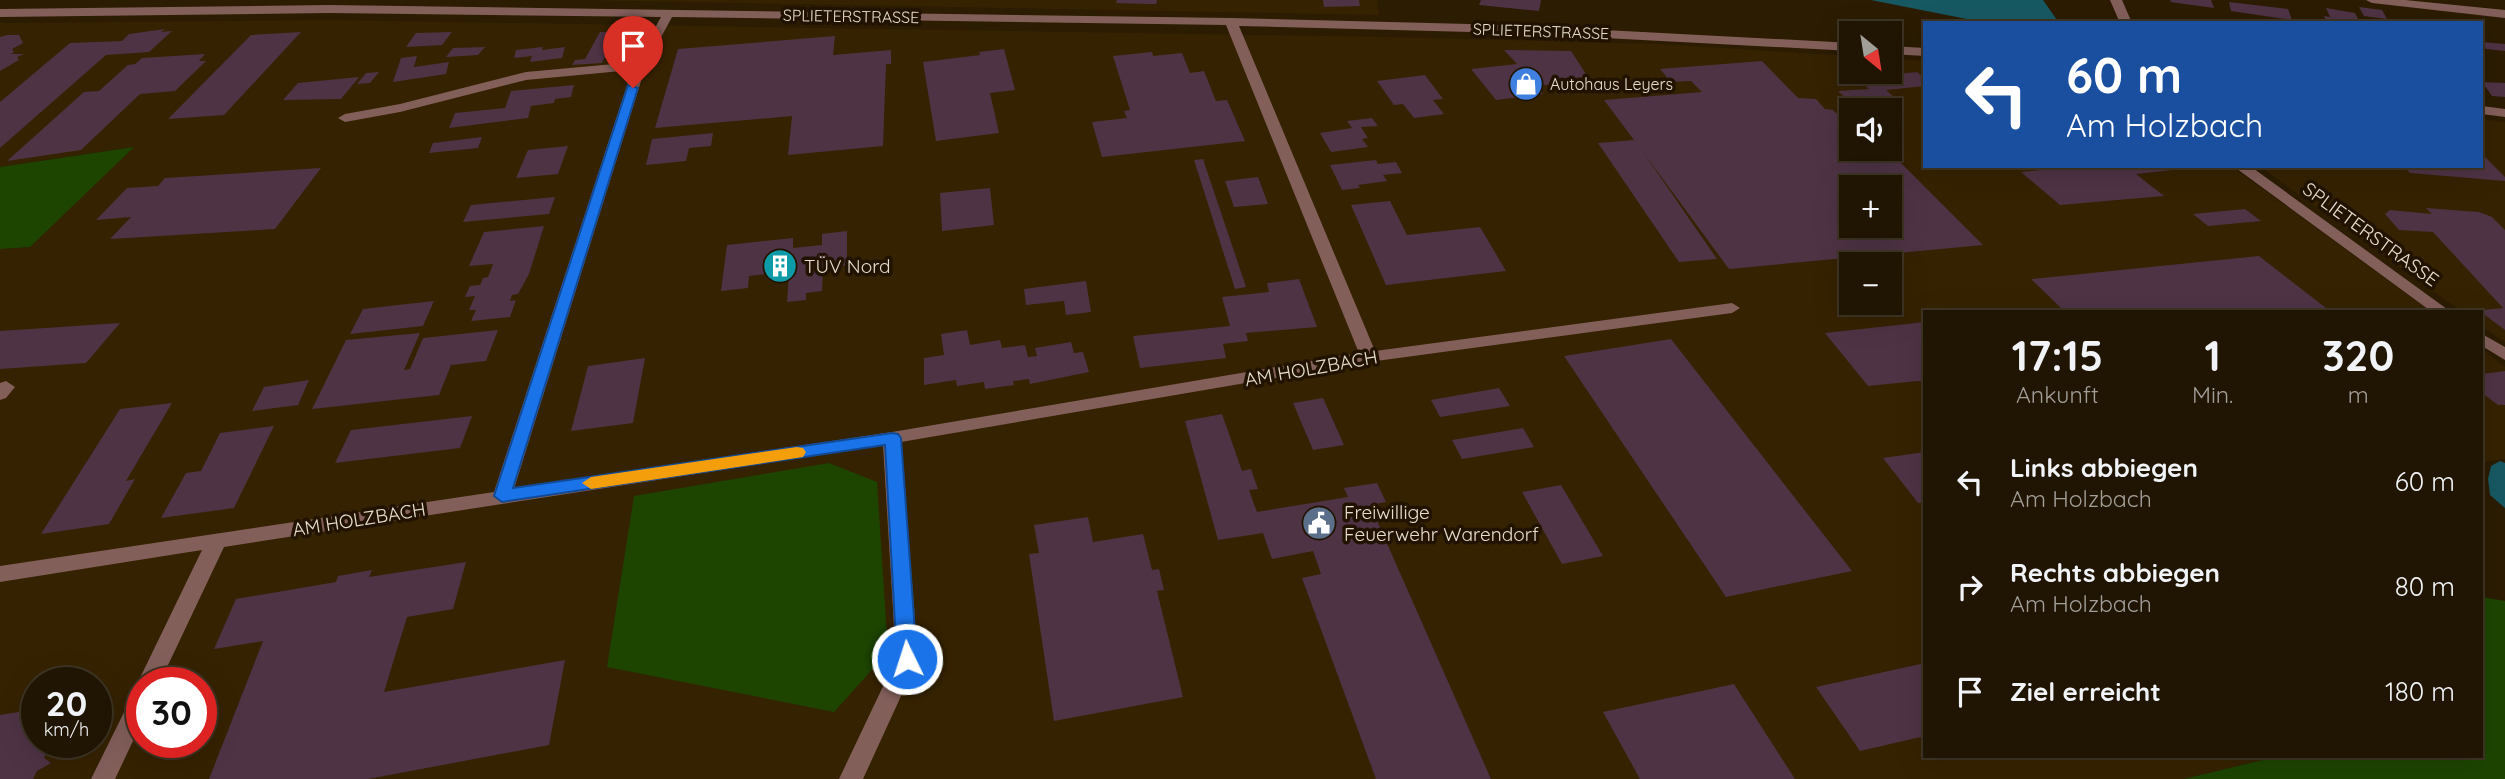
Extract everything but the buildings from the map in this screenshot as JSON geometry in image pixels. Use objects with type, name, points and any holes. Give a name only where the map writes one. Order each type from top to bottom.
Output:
[{"type":"street","points":[[98,12],[117,0]]},
{"type":"street","points":[[753,15],[764,0]]},
{"type":"street","points":[[823,16],[839,0]]},
{"type":"street","points":[[2116,0],[2125,21]]},
{"type":"street","points":[[2372,0],[2505,14]]},
{"type":"street","name":"SPLIETERSTRASSE","points":[[0,13],[433,5],[753,15],[1508,29],[1839,46]]},
{"type":"street","points":[[502,496],[640,65],[669,13]]},
{"type":"street","points":[[1231,22],[1369,357]]},
{"type":"street","points":[[1902,51],[1923,52]]},
{"type":"street","points":[[345,118],[400,108],[526,76],[640,65]]},
{"type":"street","points":[[2483,110],[2505,113]]},
{"type":"street","name":"SPLIETERSTRASSE","points":[[2244,168],[2440,310]]},
{"type":"street","name":"AM HOLZBACH","points":[[0,574],[892,438],[1369,357],[1732,308]]},
{"type":"street","points":[[2483,340],[2505,355]]},
{"type":"street","points":[[851,779],[907,659],[892,438]]},
{"type":"street","points":[[156,667],[216,543]]},
{"type":"street","points":[[103,779],[126,731]]},
{"type":"shaded area","points":[[573,0],[1377,0],[1379,15]]},
{"type":"shaded area","points":[[331,20],[1658,44],[1839,55],[1839,84],[1902,84],[1902,59],[1923,61],[1923,168],[2234,168],[2429,310],[1923,310],[1923,758],[2271,758],[2184,779],[0,779],[0,249],[30,247],[132,147],[0,167],[0,23]]},
{"type":"shaded area","points":[[2483,119],[2505,122],[2505,343],[2483,327],[2483,310],[2460,310],[2262,168],[2483,168]]},
{"type":"shaded area","points":[[2483,350],[2505,367],[2505,459],[2483,462]]},
{"type":"green space","points":[[134,147],[30,247],[0,249],[0,167]]},
{"type":"green space","points":[[829,463],[877,482],[888,652],[834,712],[607,667],[634,496]]},
{"type":"green space","points":[[2483,597],[2505,601],[2505,779],[2184,779],[2271,758],[2483,758]]},
{"type":"water","points":[[1871,0],[2043,0],[2057,20],[1977,21]]},
{"type":"water","points":[[2500,461],[2505,463],[2505,508],[2490,495],[2488,479],[2491,466]]},
{"type":"slow traffic","points":[[591,483],[797,452]]},
{"type":"place","name":"Autohaus Leyers","points":[[1526,84]]},
{"type":"place","name":"TÜV Nord","points":[[780,266]]},
{"type":"place","name":"Freiwillige Feuerwehr Warendorf","points":[[1319,523]]},
{"type":"route","points":[[633,88],[502,496],[892,438],[907,659]]}]
